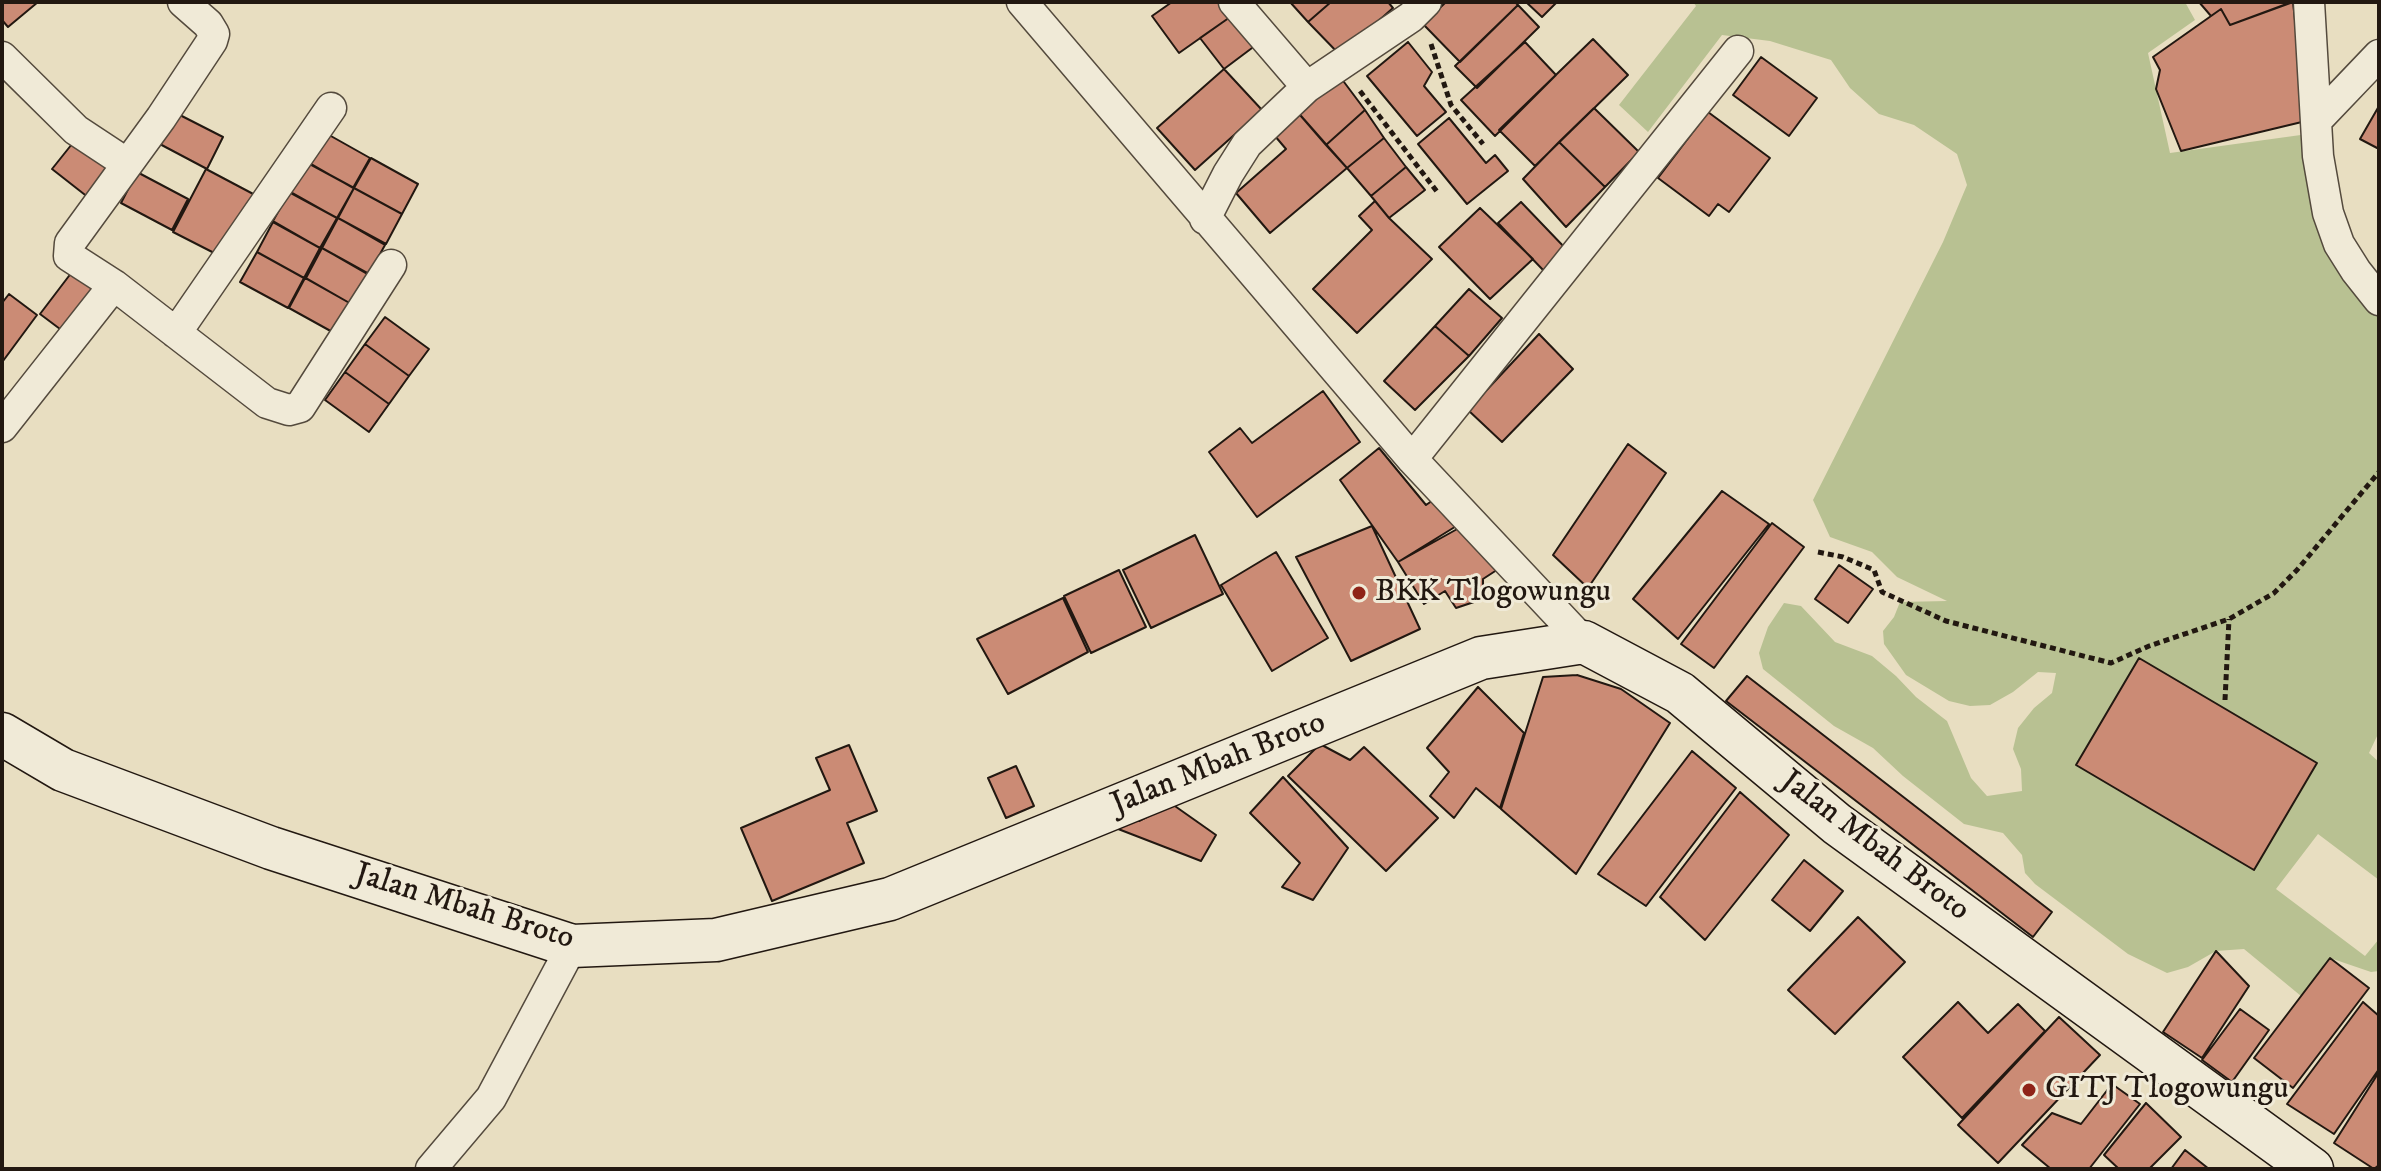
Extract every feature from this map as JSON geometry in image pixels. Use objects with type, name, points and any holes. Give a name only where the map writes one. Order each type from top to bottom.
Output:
[{"type":"main road","name":"Jalan Mbah Broto","points":[[2,734],[63,770],[271,848],[572,946],[716,940],[890,899],[1481,658],[1584,642],[1680,693],[1837,824],[2312,1169]]},
{"type":"street","points":[[183,2],[208,24],[214,34],[212,41],[161,118],[70,243],[69,256],[114,285],[267,403],[289,410],[300,407],[391,265]]},
{"type":"street","points":[[1022,2],[1412,459],[1584,642]]},
{"type":"street","points":[[1234,2],[1307,87]]},
{"type":"street","points":[[2309,2],[2318,156],[2328,213],[2339,244],[2379,300]]},
{"type":"street","points":[[1205,219],[1247,144],[1307,87],[1413,7]]},
{"type":"street","points":[[1412,459],[1738,51]]},
{"type":"street","points":[[2316,121],[2379,55]]},
{"type":"street","points":[[2,57],[76,130],[126,163]]},
{"type":"street","points":[[176,333],[331,108]]},
{"type":"street","points":[[2,427],[114,285]]},
{"type":"street","points":[[431,1169],[491,1098],[572,946]]},
{"type":"path","points":[[1413,7],[1429,39],[1451,105],[1483,144]]},
{"type":"path","points":[[1340,65],[1438,193]]},
{"type":"path","points":[[1818,552],[1843,557],[1874,570],[1882,592],[1946,621],[2111,663],[2149,646],[2229,619],[2274,593],[2379,472]]},
{"type":"path","points":[[2225,700],[2229,619]]},
{"type":"green space","points":[[1693,2],[2185,2],[2195,20],[2148,53],[2170,153],[2308,134],[2334,266],[2379,317],[2379,732],[2369,753],[2379,762],[2379,880],[2318,834],[2276,889],[2365,956],[2379,939],[2379,971],[2371,972],[2330,958],[2301,996],[2244,949],[2216,951],[2188,967],[2167,973],[2128,954],[2035,884],[2025,873],[2022,855],[2003,833],[1964,824],[1873,748],[1834,726],[1763,669],[1759,653],[1768,627],[1784,603],[1801,606],[1835,642],[1872,656],[1947,721],[1971,778],[1987,796],[2022,791],[2021,769],[2013,749],[2018,728],[2034,708],[2052,693],[2056,673],[2038,672],[1990,705],[1970,706],[1949,701],[1906,675],[1884,644],[1883,631],[1894,617],[1900,602],[1947,601],[1897,577],[1872,552],[1830,537],[1813,500],[1943,242],[1967,185],[1957,154],[1914,125],[1879,114],[1850,88],[1831,60],[1770,41],[1722,35],[1648,132],[1619,105],[1696,6]]},
{"type":"building","points":[[2,2],[38,2],[8,27],[2,20]]},
{"type":"building","points":[[1172,2],[1223,2],[1233,15],[1179,53],[1152,16]]},
{"type":"building","points":[[1290,2],[1331,2],[1308,22]]},
{"type":"building","points":[[1331,2],[1388,2],[1393,8],[1340,55],[1308,22]]},
{"type":"building","points":[[1446,2],[1515,2],[1518,5],[1460,62],[1423,24]]},
{"type":"building","points":[[1526,2],[1557,2],[1542,17]]},
{"type":"building","points":[[2199,2],[2292,2],[2230,25],[2221,9],[2211,16]]},
{"type":"building","points":[[2293,2],[2306,121],[2181,151],[2156,89],[2160,70],[2153,57],[2221,9],[2230,25]]},
{"type":"building","points":[[1518,5],[1539,27],[1477,88],[1455,66]]},
{"type":"building","points":[[1233,15],[1256,45],[1224,69],[1200,38]]},
{"type":"building","points":[[1593,39],[1628,75],[1535,166],[1499,130]]},
{"type":"building","points":[[1408,42],[1432,72],[1424,86],[1446,112],[1417,136],[1367,76]]},
{"type":"building","points":[[1525,42],[1556,75],[1495,136],[1461,100]]},
{"type":"building","points":[[1761,57],[1817,98],[1789,136],[1733,95]]},
{"type":"building","points":[[1224,69],[1262,110],[1195,170],[1157,128]]},
{"type":"building","points":[[1338,74],[1365,110],[1326,145],[1294,108]]},
{"type":"building","points":[[2379,106],[2379,149],[2360,139]]},
{"type":"building","points":[[1294,108],[1347,168],[1270,233],[1236,193],[1286,149],[1269,129]]},
{"type":"building","points":[[1594,108],[1639,152],[1605,187],[1559,142]]},
{"type":"building","points":[[1365,110],[1384,138],[1347,168],[1326,145]]},
{"type":"building","points":[[172,111],[223,137],[207,169],[156,142]]},
{"type":"building","points":[[1708,112],[1770,158],[1729,212],[1718,204],[1709,216],[1658,178]]},
{"type":"building","points":[[1449,118],[1486,163],[1495,155],[1508,171],[1467,204],[1418,144]]},
{"type":"building","points":[[322,131],[370,158],[353,188],[306,161]]},
{"type":"building","points":[[1384,138],[1406,167],[1371,196],[1347,168]]},
{"type":"building","points":[[76,139],[114,168],[89,198],[52,169]]},
{"type":"building","points":[[1559,142],[1605,187],[1566,227],[1523,179]]},
{"type":"building","points":[[371,158],[418,184],[402,214],[354,188]]},
{"type":"building","points":[[306,162],[354,188],[337,218],[289,191]]},
{"type":"building","points":[[1406,167],[1425,190],[1389,218],[1371,196]]},
{"type":"building","points":[[206,169],[257,196],[224,258],[173,232]]},
{"type":"building","points":[[137,172],[188,199],[172,230],[121,203]]},
{"type":"building","points":[[354,188],[402,214],[386,244],[338,218]]},
{"type":"building","points":[[289,192],[337,218],[320,248],[273,221]]},
{"type":"building","points":[[1375,201],[1432,259],[1357,333],[1313,289],[1372,230],[1359,216]]},
{"type":"building","points":[[1521,202],[1567,250],[1544,271],[1498,223]]},
{"type":"building","points":[[1480,208],[1533,259],[1490,299],[1439,247]]},
{"type":"building","points":[[338,218],[385,245],[369,274],[322,248]]},
{"type":"building","points":[[273,222],[320,248],[304,278],[257,252]]},
{"type":"building","points":[[322,248],[369,275],[353,305],[306,278]]},
{"type":"building","points":[[257,252],[304,278],[288,308],[240,282]]},
{"type":"building","points":[[75,268],[103,289],[68,335],[40,314]]},
{"type":"building","points":[[305,278],[353,305],[336,334],[289,308]]},
{"type":"building","points":[[1469,289],[1502,318],[1469,356],[1435,326]]},
{"type":"building","points":[[9,294],[37,315],[3,361],[2,303]]},
{"type":"building","points":[[385,317],[429,349],[409,376],[365,344]]},
{"type":"building","points":[[1435,326],[1469,356],[1415,410],[1384,381]]},
{"type":"building","points":[[1539,334],[1573,369],[1502,442],[1468,410]]},
{"type":"building","points":[[365,344],[409,376],[389,404],[345,372]]},
{"type":"building","points":[[345,372],[389,404],[369,432],[325,400]]},
{"type":"building","points":[[1323,391],[1360,442],[1257,517],[1209,452],[1240,428],[1252,443]]},
{"type":"building","points":[[1628,444],[1666,473],[1588,588],[1553,555]]},
{"type":"building","points":[[1379,448],[1426,505],[1436,498],[1458,525],[1398,562],[1340,480]]},
{"type":"building","points":[[1722,491],[1769,524],[1678,639],[1633,599]]},
{"type":"building","points":[[1468,523],[1506,564],[1483,579],[1483,599],[1456,608],[1445,591],[1424,604],[1398,562]]},
{"type":"building","points":[[1772,523],[1804,547],[1714,668],[1681,644]]},
{"type":"building","name":"BKK Tlogowungu","points":[[1372,526],[1420,629],[1351,661],[1296,557]]},
{"type":"building","points":[[1195,535],[1223,594],[1151,628],[1123,570]]},
{"type":"building","points":[[1276,552],[1328,638],[1272,671],[1221,585]]},
{"type":"building","points":[[1839,565],[1873,589],[1848,623],[1815,599]]},
{"type":"building","points":[[1119,570],[1146,627],[1091,653],[1064,596]]},
{"type":"building","points":[[1063,598],[1088,652],[1008,694],[977,639]]},
{"type":"building","points":[[2139,658],[2317,763],[2254,870],[2076,765]]},
{"type":"building","points":[[1577,675],[1621,689],[1670,723],[1576,874],[1501,809],[1543,677]]},
{"type":"building","points":[[1747,676],[2052,912],[2033,937],[1726,701]]},
{"type":"building","points":[[1478,687],[1524,733],[1500,808],[1476,788],[1454,818],[1430,796],[1449,772],[1427,748]]},
{"type":"building","points":[[1320,744],[1350,760],[1364,747],[1438,818],[1386,871],[1288,776]]},
{"type":"building","points":[[849,745],[877,811],[847,823],[864,863],[772,901],[741,828],[830,790],[816,758]]},
{"type":"building","points":[[1692,751],[1736,788],[1646,906],[1598,874]]},
{"type":"building","points":[[1016,766],[1034,806],[1006,818],[988,778]]},
{"type":"building","points":[[1283,777],[1348,848],[1313,900],[1282,887],[1300,863],[1250,813]]},
{"type":"building","points":[[1740,792],[1789,835],[1705,940],[1660,897]]},
{"type":"building","points":[[1172,804],[1216,835],[1201,861],[1113,827],[1134,811],[1139,821]]},
{"type":"building","points":[[1804,860],[1843,891],[1810,931],[1772,900]]},
{"type":"building","points":[[1858,917],[1905,962],[1835,1034],[1788,990]]},
{"type":"building","points":[[2216,951],[2249,986],[2202,1058],[2163,1032]]},
{"type":"building","points":[[2330,958],[2369,988],[2293,1088],[2254,1058]]},
{"type":"building","points":[[1958,1002],[1988,1033],[2018,1004],[2045,1031],[1962,1118],[1903,1057]]},
{"type":"building","points":[[2363,1002],[2379,1016],[2379,1069],[2334,1134],[2287,1104]]},
{"type":"building","points":[[2240,1009],[2269,1030],[2232,1082],[2202,1060]]},
{"type":"building","name":"GITJ Tlogowungu","points":[[2059,1017],[2100,1055],[1998,1163],[1958,1125]]},
{"type":"building","points":[[2379,1072],[2379,1165],[2374,1169],[2334,1143]]},
{"type":"building","points":[[2112,1084],[2140,1104],[2089,1169],[2051,1169],[2022,1145],[2052,1113],[2081,1124]]},
{"type":"building","points":[[2146,1103],[2181,1137],[2149,1169],[2119,1169],[2104,1155]]},
{"type":"building","points":[[2185,1150],[2209,1169],[2171,1169]]},
{"type":"place","name":"BKK Tlogowungu","points":[[1359,593]]},
{"type":"place","name":"GITJ Tlogowungu","points":[[2029,1090]]}]
